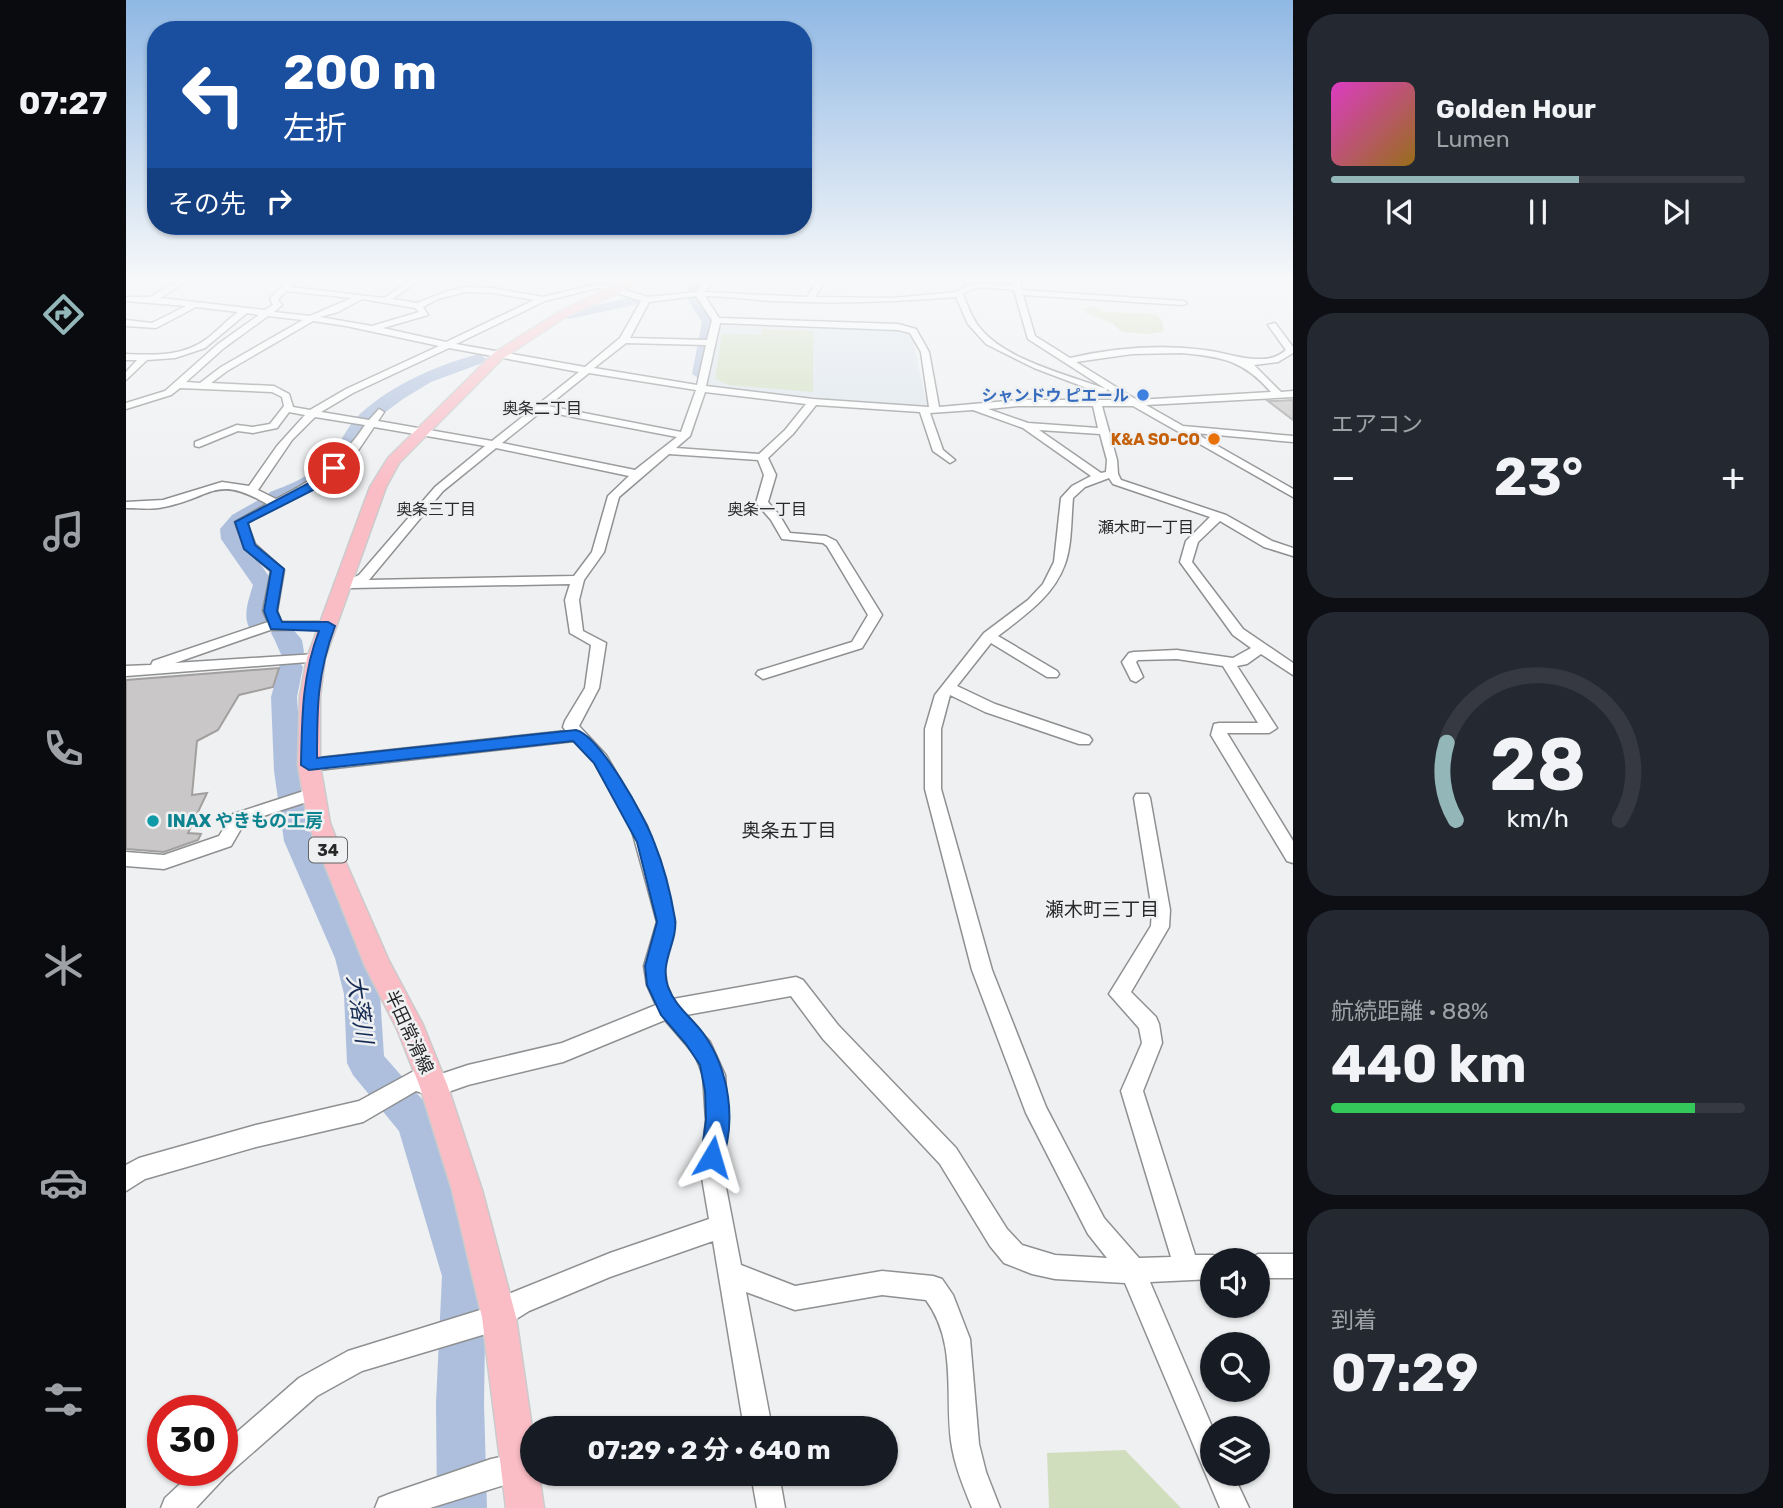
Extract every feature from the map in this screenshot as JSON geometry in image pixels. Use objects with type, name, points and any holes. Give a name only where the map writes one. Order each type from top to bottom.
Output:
[{"type":"main road","name":"半田常滑線","points":[[508,349],[498,356],[420,432],[393,461],[378,487],[316,658],[310,696],[309,765],[305,797],[378,966],[409,1025],[434,1087],[467,1190],[499,1317],[520,1467]]},
{"type":"main road","name":"半田常滑線","points":[[522,1486],[525,1508]]},
{"type":"street","points":[[126,358],[196,349]]},
{"type":"street","points":[[126,406],[168,393],[217,349]]},
{"type":"street","points":[[203,385],[258,349]]},
{"type":"street","points":[[252,490],[277,453],[312,414],[347,391],[443,349]]},
{"type":"street","points":[[461,349],[700,388],[813,402],[930,410],[1018,403],[1135,403],[1293,394]]},
{"type":"street","points":[[345,584],[364,578],[439,489],[613,349]]},
{"type":"street","points":[[710,349],[685,436],[614,496],[598,552],[578,580],[572,600],[576,633],[599,643],[595,652],[594,682],[573,715],[570,727],[600,759],[646,842],[665,912],[664,932],[654,966],[657,985],[668,1009],[702,1049],[714,1075],[718,1120],[712,1172],[756,1416]]},
{"type":"street","points":[[923,349],[930,410],[929,429],[938,451],[950,460]]},
{"type":"street","points":[[1003,349],[1044,369],[1110,394],[1122,395]]},
{"type":"street","points":[[1050,349],[1135,403],[1293,494]]},
{"type":"street","points":[[1068,361],[1096,355],[1154,350],[1226,357],[1242,362],[1273,361],[1289,354],[1290,349]]},
{"type":"street","points":[[126,377],[145,357]]},
{"type":"street","points":[[1242,362],[1279,395]]},
{"type":"street","points":[[180,384],[274,389],[286,396],[288,409]]},
{"type":"street","points":[[669,451],[762,457],[789,432],[813,402]]},
{"type":"street","points":[[1097,404],[1112,460],[1105,475],[1079,484],[1067,498],[1060,562],[1049,585],[1033,603],[989,636],[942,695],[933,729],[933,789],[982,970],[1037,1114],[1096,1226],[1132,1269],[1200,1431]]},
{"type":"street","points":[[972,407],[1027,426],[1117,482],[1218,516],[1268,544],[1293,552]]},
{"type":"street","points":[[541,408],[685,436]]},
{"type":"street","points":[[288,409],[493,445],[637,474]]},
{"type":"street","points":[[199,444],[237,428],[253,430],[273,426],[288,409]]},
{"type":"street","points":[[276,626],[271,611],[278,569],[249,546],[241,522],[317,483],[351,453],[365,422],[379,412]]},
{"type":"street","points":[[1027,426],[1104,431]]},
{"type":"street","points":[[1183,429],[1293,439]]},
{"type":"street","points":[[762,457],[770,475],[762,503],[764,508],[776,518],[786,536],[826,540],[832,544],[875,615],[857,645],[762,674]]},
{"type":"street","points":[[126,505],[168,503],[226,482],[252,490],[274,503]]},
{"type":"street","points":[[1218,516],[1195,536],[1186,555],[1186,562],[1238,632],[1293,670]]},
{"type":"street","points":[[345,584],[578,580]]},
{"type":"street","points":[[147,670],[229,638],[276,626],[328,626]]},
{"type":"street","points":[[989,636],[1052,674]]},
{"type":"street","points":[[1136,677],[1129,662],[1134,656],[1183,654],[1227,663],[1249,659],[1259,648]]},
{"type":"street","points":[[126,671],[316,658]]},
{"type":"street","points":[[1227,663],[1269,727],[1219,728],[1219,735],[1293,856]]},
{"type":"street","points":[[948,688],[990,708],[1084,740]]},
{"type":"street","points":[[309,765],[576,735]]},
{"type":"street","points":[[126,859],[164,862],[225,841],[239,818],[275,804],[305,797]]},
{"type":"street","points":[[1142,798],[1161,910],[1160,927],[1119,994],[1149,1024],[1152,1043],[1132,1091],[1187,1268]]},
{"type":"street","points":[[126,1180],[139,1170],[256,1136],[363,1111],[414,1081],[434,1087],[468,1075],[563,1052],[668,1009],[796,986],[813,1013],[851,1058],[949,1158],[1010,1253],[1058,1269],[1200,1268]]},
{"type":"street","points":[[238,1450],[308,1387],[357,1360],[499,1317],[520,1302],[610,1265],[720,1227]]},
{"type":"street","points":[[1270,1266],[1293,1266]]},
{"type":"street","points":[[732,1275],[795,1298],[882,1283],[933,1288],[942,1297],[952,1320],[962,1357],[964,1438],[974,1479],[986,1508]]},
{"type":"street","points":[[389,1508],[491,1473],[520,1467]]},
{"type":"street","points":[[175,1508],[198,1486]]},
{"type":"street","points":[[767,1486],[771,1508]]},
{"type":"street","points":[[1224,1486],[1235,1508]]},
{"type":"shaded area","points":[[713,349],[915,349],[927,405],[814,398],[706,385]]},
{"type":"green space","points":[[720,349],[813,349],[813,392],[729,385],[715,379]]},
{"type":"green space","points":[[1125,1450],[1181,1508],[1049,1508],[1047,1453]]},
{"type":"building","points":[[1293,400],[1293,420],[1268,401],[1277,401]]},
{"type":"building","points":[[279,668],[273,687],[239,695],[218,730],[197,741],[192,795],[207,793],[188,833],[201,834],[198,840],[164,852],[126,849],[126,680]]},
{"type":"waterway","points":[[700,374],[705,349]]},
{"type":"waterway","name":"大落川","points":[[277,496],[307,485],[341,456],[347,442],[366,418],[397,395],[425,378],[479,359]]},
{"type":"waterway","name":"大落川","points":[[262,504],[239,519],[231,529],[232,539],[264,585],[258,612],[259,624],[268,624]]},
{"type":"waterway","name":"大落川","points":[[283,633],[290,640],[292,652]]},
{"type":"waterway","name":"大落川","points":[[290,667],[284,697],[288,771],[299,841],[352,958],[362,994],[366,1063],[415,1121],[464,1276],[460,1403],[462,1508]]},
{"type":"place","name":"シャンドウ ピエール","points":[[1143,395]]},
{"type":"place","name":"K&A SO-CO","points":[[1214,439]]},
{"type":"place","name":"INAX やきもの工房","points":[[153,821]]},
{"type":"district","name":"奥条二丁目","points":[[542,408]]},
{"type":"district","name":"奥条三丁目","points":[[436,509]]},
{"type":"district","name":"奥条一丁目","points":[[767,509]]},
{"type":"district","name":"瀬木町一丁目","points":[[1146,527]]},
{"type":"district","name":"奥条五丁目","points":[[789,830]]},
{"type":"district","name":"瀬木町三丁目","points":[[1102,909]]},
{"type":"route","points":[[334,468],[317,483],[241,522],[249,546],[278,569],[271,611],[276,626],[328,626],[316,658],[310,696],[309,765],[576,735],[600,759],[615,789],[639,825],[646,842],[666,922],[654,966],[657,985],[668,1009],[710,1061],[714,1075],[718,1120],[712,1157]]}]
